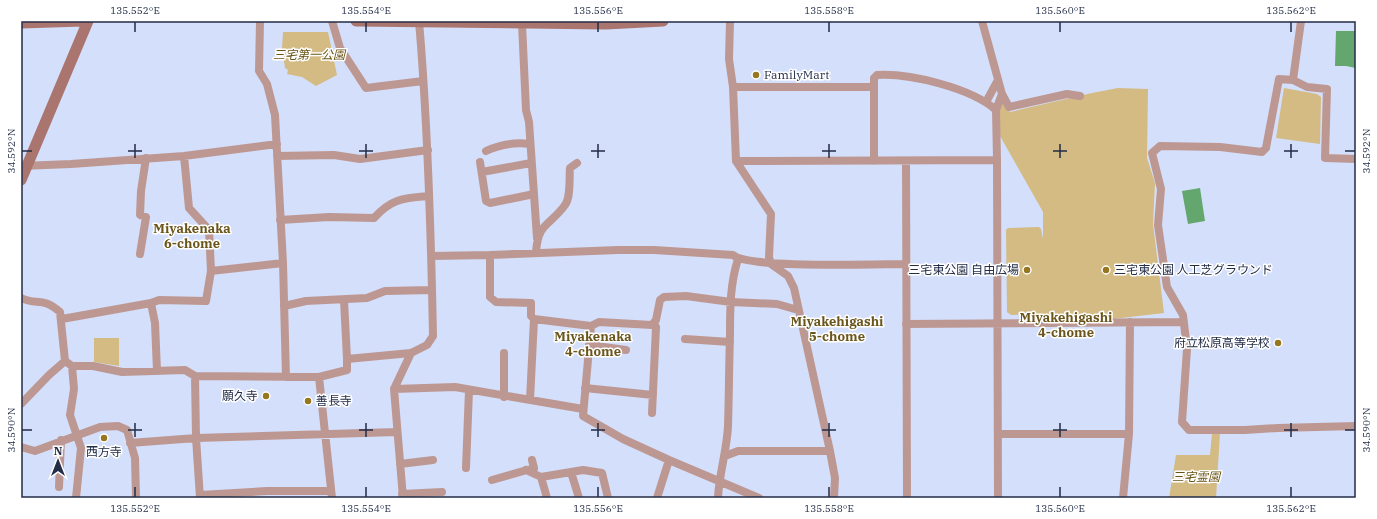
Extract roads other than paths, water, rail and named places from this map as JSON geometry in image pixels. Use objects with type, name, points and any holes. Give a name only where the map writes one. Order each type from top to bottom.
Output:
[{"type":"main road","points":[[21,23],[83,21]]},
{"type":"main road","points":[[21,180],[24,166],[88,21]]},
{"type":"main road","points":[[356,21],[522,24],[606,24],[663,21]]},
{"type":"street","points":[[260,21],[259,71],[267,84],[275,115],[283,263],[286,377]]},
{"type":"street","points":[[332,21],[340,48],[366,88],[423,81]]},
{"type":"street","points":[[730,21],[729,59],[733,87],[736,161],[771,214],[769,257],[771,264],[788,276],[794,288],[830,451],[835,478],[834,498]]},
{"type":"street","points":[[982,21],[1002,94],[1010,109],[1067,94],[1080,96]]},
{"type":"street","points":[[1293,80],[1301,21]]},
{"type":"street","points":[[347,359],[412,353],[427,345],[433,336],[428,150],[420,22]]},
{"type":"street","points":[[522,24],[526,110],[529,122],[537,238],[536,252]]},
{"type":"street","points":[[874,161],[874,78],[877,75],[898,75],[942,84],[986,102],[996,110]]},
{"type":"street","points":[[1356,159],[1326,158],[1328,89],[1306,87],[1293,80],[1279,79],[1266,148],[1262,152],[1220,147],[1160,146],[1152,153],[1159,175],[1160,189],[1158,225],[1167,287],[1183,315],[1184,322],[1187,349],[1182,422],[1189,430],[1245,430],[1356,426]]},
{"type":"street","points":[[986,102],[998,80]]},
{"type":"street","points":[[733,87],[874,88]]},
{"type":"street","points":[[998,498],[996,110],[1002,94]]},
{"type":"street","points":[[486,150],[499,145],[511,143],[530,144]]},
{"type":"street","points":[[24,166],[184,156],[277,144]]},
{"type":"street","points":[[277,156],[334,155],[360,159],[428,150]]},
{"type":"street","points":[[62,319],[151,303],[159,300],[206,301],[211,271],[209,230],[189,208],[184,156]]},
{"type":"street","points":[[140,254],[146,217],[140,215],[141,191],[146,158]]},
{"type":"street","points":[[736,161],[996,160]]},
{"type":"street","points":[[906,161],[907,498]]},
{"type":"street","points":[[480,162],[486,201],[490,203],[534,194]]},
{"type":"street","points":[[482,172],[531,162]]},
{"type":"street","points":[[537,238],[541,230],[566,204],[570,168],[577,163]]},
{"type":"street","points":[[280,220],[330,217],[374,218],[383,208],[398,199],[429,196]]},
{"type":"street","points":[[432,256],[654,250],[733,255],[738,259],[771,264],[906,264]]},
{"type":"street","points":[[490,254],[490,297],[496,302],[531,303],[531,316],[534,319],[530,400]]},
{"type":"street","points":[[718,498],[719,480],[725,456],[728,428],[730,302],[732,275],[738,259]]},
{"type":"street","points":[[211,271],[283,263]]},
{"type":"street","points":[[284,306],[306,301],[367,298],[385,291],[432,290]]},
{"type":"street","points":[[652,413],[656,327],[654,323],[660,300],[664,297],[686,296],[730,302],[777,304],[798,310]]},
{"type":"street","points":[[21,298],[25,300],[46,302],[60,312],[62,319],[65,361]]},
{"type":"street","points":[[65,361],[72,366],[93,366],[122,372],[185,370],[195,376],[318,377],[347,370],[344,300]]},
{"type":"street","points":[[151,303],[155,323],[157,371]]},
{"type":"street","points":[[534,319],[591,326],[599,322],[645,325],[652,325],[654,323]]},
{"type":"street","points":[[1123,498],[1128,434],[1130,322]]},
{"type":"street","points":[[906,324],[1184,322]]},
{"type":"street","points":[[591,326],[583,416],[624,439],[669,460],[759,498]]},
{"type":"street","points":[[685,339],[730,342]]},
{"type":"street","points":[[589,345],[626,350]]},
{"type":"street","points":[[412,353],[394,389],[396,432],[403,496],[442,492]]},
{"type":"street","points":[[504,353],[504,397]]},
{"type":"street","points":[[21,404],[65,361]]},
{"type":"street","points":[[72,366],[74,389],[70,415],[78,434],[81,448],[76,498]]},
{"type":"street","points":[[195,376],[196,438],[200,497],[267,491],[331,494],[318,377]]},
{"type":"street","points":[[394,389],[455,387],[504,397],[583,409]]},
{"type":"street","points":[[585,388],[653,395]]},
{"type":"street","points":[[466,468],[469,390]]},
{"type":"street","points":[[21,447],[35,451],[61,440],[100,427],[118,426],[127,430],[135,458],[136,498]]},
{"type":"street","points":[[130,443],[196,438],[396,432]]},
{"type":"street","points":[[998,434],[1128,434]]},
{"type":"street","points":[[59,487],[61,440]]},
{"type":"street","points":[[725,456],[738,451],[830,451]]},
{"type":"street","points":[[400,464],[433,460]]},
{"type":"street","points":[[492,480],[534,468],[532,460]]},
{"type":"street","points":[[657,498],[669,460]]},
{"type":"street","points":[[526,470],[541,477],[584,470],[602,473],[608,498]]},
{"type":"street","points":[[571,472],[579,498]]},
{"type":"street","points":[[541,477],[547,498]]},
{"type":"place","name":"FamilyMart","points":[[756,75]]},
{"type":"place","name":"三宅東公園 自由広場","points":[[1027,270]]},
{"type":"place","name":"三宅東公園 人工芝グラウンド","points":[[1106,270]]},
{"type":"place","name":"府立松原高等学校","points":[[1278,343]]},
{"type":"place","name":"願久寺","points":[[266,396]]},
{"type":"place","name":"善長寺","points":[[308,401]]},
{"type":"place","name":"西方寺","points":[[104,438]]},
{"type":"district","name":"Miyakenaka 6-chome","points":[[192,236]]},
{"type":"district","name":"Miyakehigashi 4-chome","points":[[1066,324]]},
{"type":"district","name":"Miyakehigashi 5-chome","points":[[837,328]]},
{"type":"district","name":"Miyakenaka 4-chome","points":[[593,344]]},
{"type":"park label","name":"三宅第一公園","points":[[309,55]]},
{"type":"park label","name":"三宅霊園","points":[[1196,477]]}]
